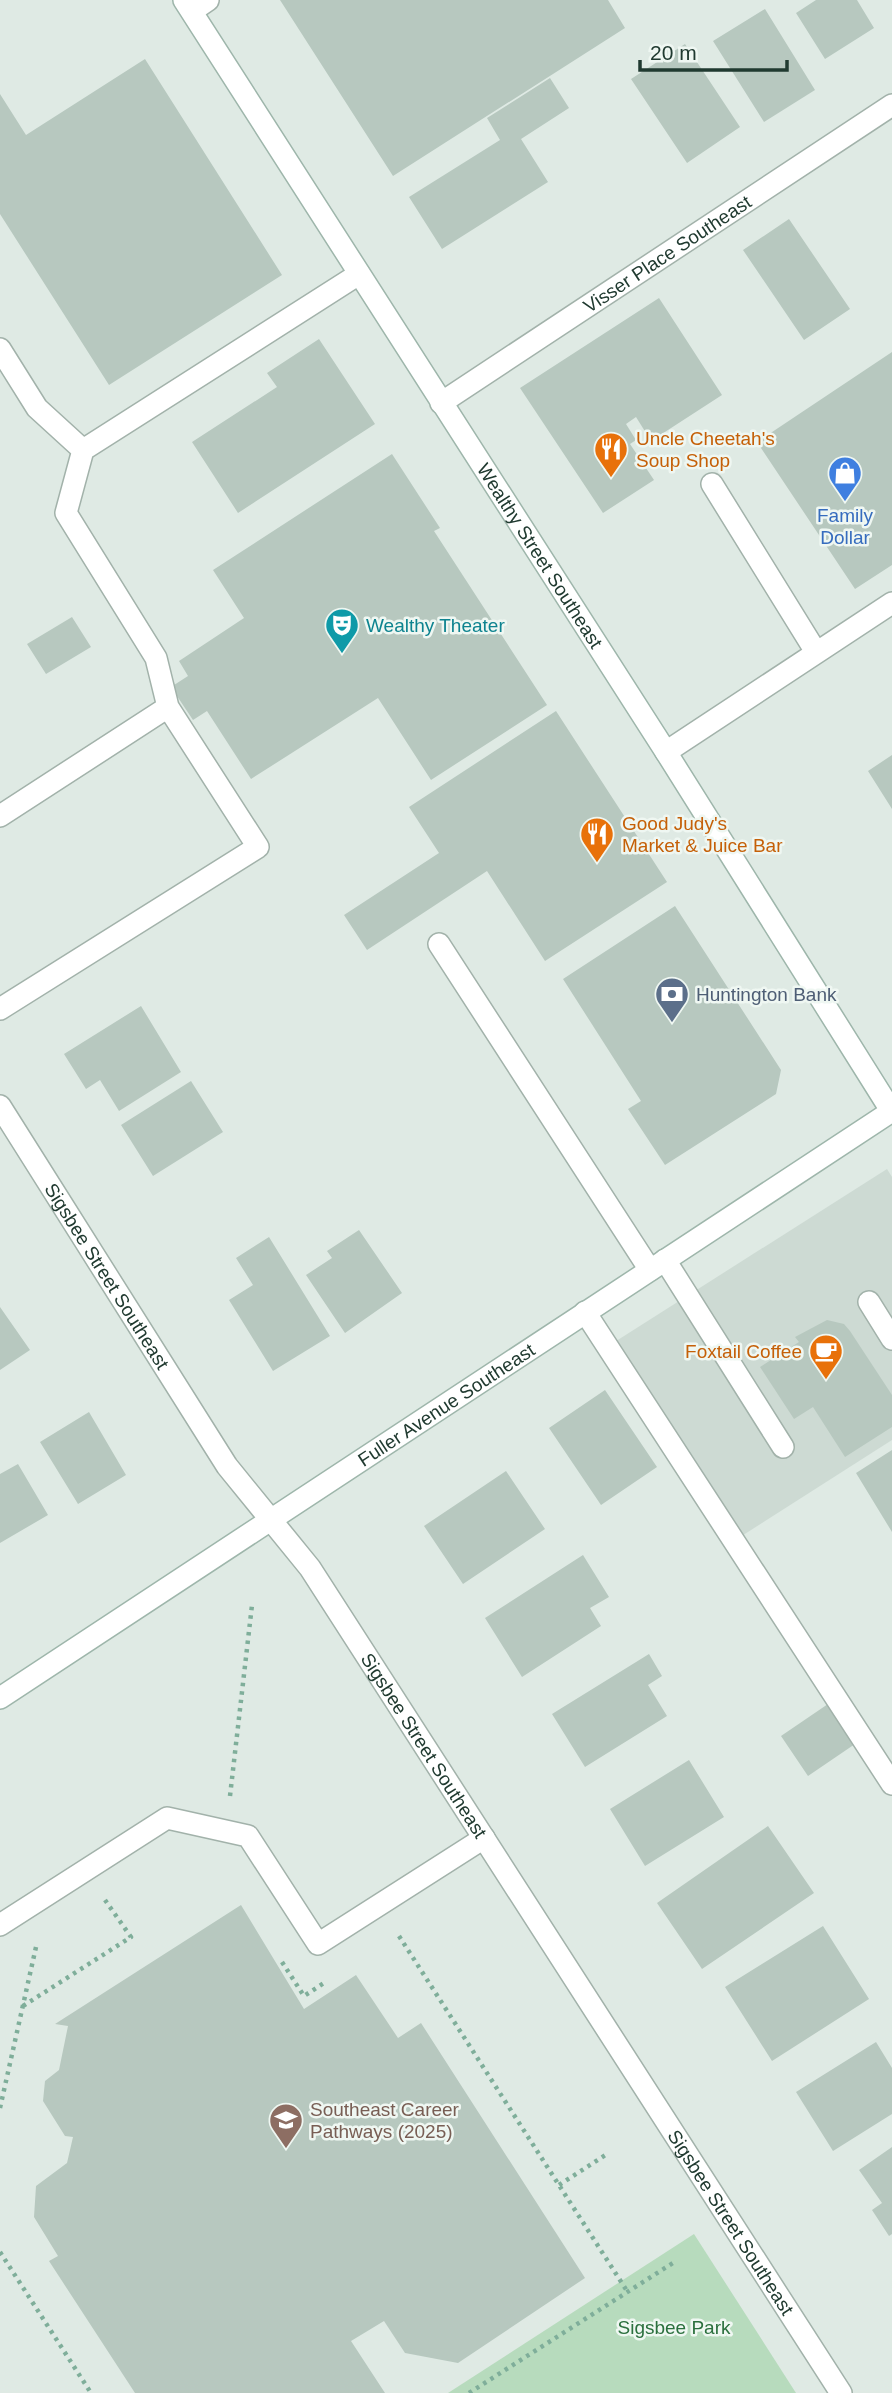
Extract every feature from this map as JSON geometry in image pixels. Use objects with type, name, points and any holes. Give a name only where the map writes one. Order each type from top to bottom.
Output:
[{"type":"main road","name":"Wealthy Street Southeast","points":[[195,4],[359,274],[666,752],[892,1112]]},
{"type":"main road","name":"Visser Place Southeast","points":[[441,402],[892,105]]},
{"type":"main road","points":[[0,1009],[258,847],[168,707],[156,658],[66,513],[83,450],[359,274]]},
{"type":"main road","points":[[0,349],[37,408],[83,450]]},
{"type":"main road","points":[[712,484],[816,652]]},
{"type":"main road","points":[[666,752],[892,603]]},
{"type":"main road","points":[[0,816],[168,707]]},
{"type":"main road","points":[[439,944],[783,1447]]},
{"type":"main road","name":"Sigsbee Street Southeast","points":[[0,1106],[228,1466],[310,1568],[841,2393]]},
{"type":"main road","name":"Fuller Avenue Southeast","points":[[0,1698],[892,1112]]},
{"type":"main road","points":[[869,1302],[892,1339]]},
{"type":"main road","points":[[585,1312],[892,1784]]},
{"type":"main road","points":[[0,1925],[167,1818],[248,1836],[318,1944],[484,1838]]},
{"type":"path","points":[[226,1831],[252,1605]]},
{"type":"path","points":[[94,1907],[117,1892]]},
{"type":"path","points":[[22,2006],[131,1937],[105,1899]]},
{"type":"path","points":[[388,1942],[408,1929]]},
{"type":"path","points":[[398,1935],[627,2291]]},
{"type":"path","points":[[0,2108],[37,1943]]},
{"type":"path","points":[[281,1961],[304,1996],[335,1976]]},
{"type":"path","points":[[559,2185],[607,2154]]},
{"type":"path","points":[[0,2252],[91,2393]]},
{"type":"path","points":[[469,2393],[676,2261]]},
{"type":"shaded area","points":[[887,1169],[892,1177],[892,1440],[726,1546],[602,1350]]},
{"type":"green space","name":"Sigsbee Park","points":[[694,2234],[796,2393],[448,2393]]},
{"type":"building","points":[[280,0],[608,0],[625,28],[393,176]]},
{"type":"building","points":[[816,0],[857,0],[874,28],[825,59],[796,13]]},
{"type":"building","points":[[765,9],[815,90],[764,122],[713,41]]},
{"type":"building","points":[[685,44],[740,127],[687,163],[631,79]]},
{"type":"building","points":[[145,59],[282,275],[109,385],[0,214],[0,94],[26,135]]},
{"type":"building","points":[[550,78],[569,108],[521,139],[548,182],[442,249],[409,197],[500,140],[487,118]]},
{"type":"building","points":[[789,219],[850,309],[804,340],[743,250]]},
{"type":"building","points":[[659,298],[722,395],[651,441],[636,417],[626,424],[636,440],[630,444],[654,480],[603,513],[520,388]]},
{"type":"building","points":[[319,339],[375,424],[238,513],[192,442],[277,387],[267,373]]},
{"type":"building","name":"Family Dollar","points":[[892,352],[892,565],[855,589],[757,442]]},
{"type":"building","points":[[392,454],[440,528],[434,531],[547,705],[431,780],[378,698],[251,779],[207,711],[193,720],[171,687],[188,676],[179,661],[244,618],[213,570]]},
{"type":"building","points":[[72,617],[91,647],[46,674],[27,644]]},
{"type":"building","points":[[556,711],[667,882],[545,961],[487,871],[367,950],[344,915],[439,853],[409,807]]},
{"type":"building","points":[[892,755],[892,809],[868,771]]},
{"type":"building","name":"Huntington Bank","points":[[675,906],[781,1070],[776,1094],[665,1165],[628,1109],[641,1101],[563,979]]},
{"type":"building","points":[[141,1006],[181,1072],[119,1111],[100,1080],[86,1089],[64,1054]]},
{"type":"building","points":[[191,1081],[223,1132],[153,1176],[121,1125]]},
{"type":"building","points":[[359,1230],[402,1293],[345,1333],[306,1275],[332,1258],[327,1251]]},
{"type":"building","points":[[269,1237],[330,1336],[273,1371],[229,1300],[253,1285],[236,1258]]},
{"type":"building","points":[[0,1307],[30,1350],[0,1370]]},
{"type":"building","name":"Foxtail Coffee","points":[[827,1320],[844,1324],[892,1395],[892,1427],[845,1457],[813,1407],[794,1419],[760,1367],[799,1342],[795,1337]]},
{"type":"building","points":[[605,1390],[657,1467],[601,1505],[549,1428]]},
{"type":"building","points":[[89,1412],[126,1475],[78,1504],[40,1442]]},
{"type":"building","points":[[892,1450],[892,1532],[856,1473]]},
{"type":"building","points":[[18,1464],[48,1515],[0,1543],[0,1474]]},
{"type":"building","points":[[506,1471],[545,1529],[463,1584],[424,1526]]},
{"type":"building","points":[[583,1555],[609,1597],[590,1608],[601,1626],[522,1677],[485,1618]]},
{"type":"building","points":[[649,1654],[662,1676],[648,1685],[667,1716],[585,1767],[552,1714]]},
{"type":"building","points":[[828,1704],[855,1744],[808,1776],[781,1736]]},
{"type":"building","points":[[689,1760],[724,1817],[645,1866],[610,1809]]},
{"type":"building","points":[[768,1826],[814,1893],[702,1969],[657,1903]]},
{"type":"building","name":"Southeast Career Pathways (2025)","points":[[241,1905],[304,2009],[356,1975],[398,2038],[421,2023],[585,2278],[458,2363],[405,2353],[384,2321],[351,2341],[385,2393],[135,2393],[49,2261],[58,2256],[34,2217],[36,2186],[67,2163],[73,2137],[65,2136],[43,2101],[45,2081],[59,2070],[68,2026],[55,2024]]},
{"type":"building","points":[[823,1926],[869,1999],[772,2061],[725,1987]]},
{"type":"building","points":[[876,2042],[892,2068],[892,2114],[833,2151],[796,2092]]},
{"type":"building","points":[[892,2147],[892,2234],[889,2236],[872,2210],[882,2203],[859,2170]]},
{"type":"place","name":"Uncle Cheetah's Soup Shop","points":[[611,479]]},
{"type":"place","name":"Family Dollar","points":[[845,503]]},
{"type":"place","name":"Wealthy Theater","points":[[342,655]]},
{"type":"place","name":"Good Judy's Market & Juice Bar","points":[[597,864]]},
{"type":"place","name":"Huntington Bank","points":[[672,1024]]},
{"type":"place","name":"Foxtail Coffee","points":[[826,1381]]},
{"type":"place","name":"Southeast Career Pathways (2025)","points":[[286,2150]]}]
